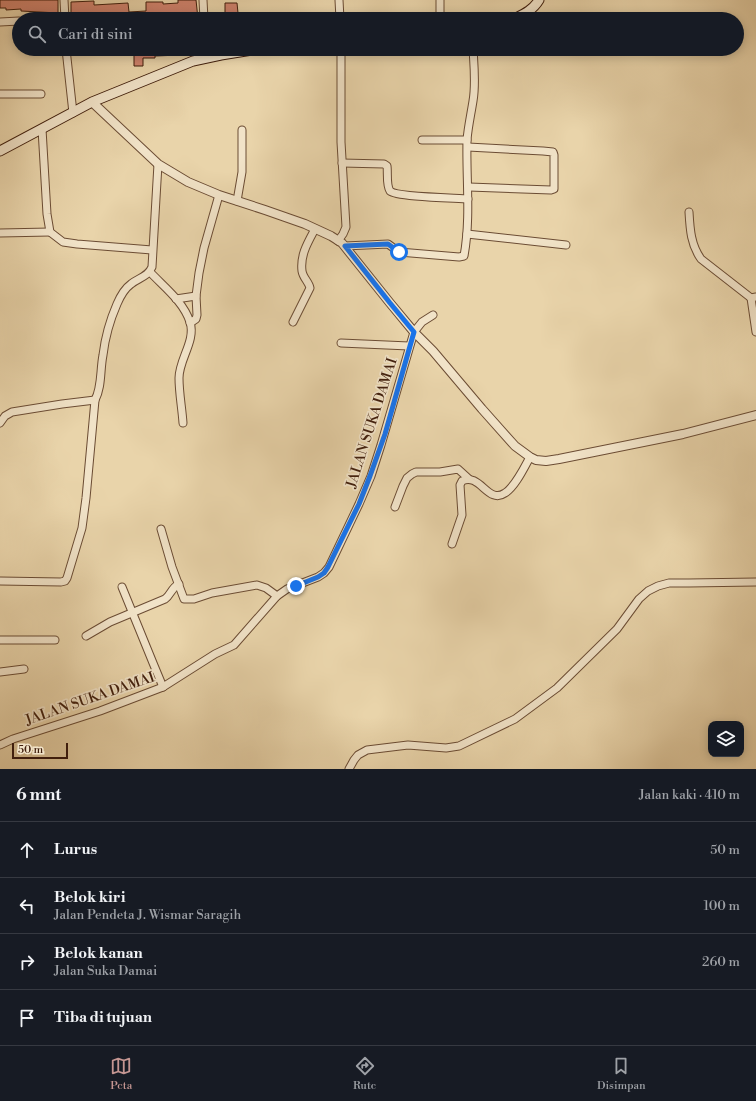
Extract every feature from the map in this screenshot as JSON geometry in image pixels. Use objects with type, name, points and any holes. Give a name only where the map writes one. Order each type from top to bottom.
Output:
[{"type":"main road","points":[[529,12],[539,0]]},
{"type":"main road","points":[[0,151],[92,102],[193,61],[202,56]]},
{"type":"street","points":[[64,0],[65,12]]},
{"type":"street","points":[[203,0],[204,12]]},
{"type":"street","points":[[339,0],[340,12]]},
{"type":"street","points":[[440,0],[440,12]]},
{"type":"street","points":[[0,22],[12,21]]},
{"type":"street","points":[[67,56],[73,113]]},
{"type":"street","points":[[338,241],[346,227],[342,163],[341,56]]},
{"type":"street","points":[[345,246],[388,244],[399,252],[459,257],[464,256],[467,234],[468,199],[467,144],[469,120],[474,100],[475,80],[473,56]]},
{"type":"street","points":[[0,94],[41,94]]},
{"type":"street","points":[[92,102],[158,164],[188,182],[219,195],[265,210],[315,229],[345,246],[414,332],[433,351],[482,410],[515,446],[530,458],[541,461],[559,459],[682,434],[756,415]]},
{"type":"street","points":[[42,129],[47,214],[50,232]]},
{"type":"street","points":[[237,201],[242,172],[242,130]]},
{"type":"street","points":[[422,140],[553,152],[554,189],[468,187]]},
{"type":"street","points":[[342,163],[384,164],[387,166],[388,187],[393,193],[468,199]]},
{"type":"street","points":[[0,581],[61,582],[65,581],[67,578],[82,528],[95,400],[99,390],[103,353],[117,304],[125,289],[150,272],[152,267],[158,164]]},
{"type":"street","points":[[190,322],[196,319],[197,315],[196,296],[199,273],[204,248],[219,195]]},
{"type":"street","points":[[689,212],[691,239],[696,252],[701,259],[753,298],[756,332]]},
{"type":"street","points":[[293,322],[310,288],[310,284],[304,278],[302,261],[304,251],[315,229]]},
{"type":"street","points":[[0,233],[50,232],[63,242],[152,250]]},
{"type":"street","points":[[467,234],[566,245]]},
{"type":"street","points":[[150,272],[176,299],[190,322],[190,342],[182,363],[179,378],[183,423]]},
{"type":"street","points":[[176,299],[196,296]]},
{"type":"street","points":[[414,332],[422,322],[433,315]]},
{"type":"street","name":"JALAN SUKA DAMAI","points":[[0,744],[100,711],[163,687],[215,654],[234,645],[277,596],[287,589],[318,577],[324,573],[359,504],[370,476],[385,434],[414,332]]},
{"type":"street","points":[[341,343],[409,346]]},
{"type":"street","points":[[0,423],[5,416],[12,412],[95,400]]},
{"type":"street","points":[[452,544],[462,515],[460,485],[462,480],[474,480],[492,495],[496,497],[501,496],[512,487],[530,458]]},
{"type":"street","points":[[395,507],[407,478],[416,472],[440,472],[458,469],[469,479]]},
{"type":"street","points":[[161,529],[184,599],[194,599],[212,593],[257,585],[266,588],[277,596]]},
{"type":"street","points":[[349,769],[358,755],[367,750],[408,745],[446,748],[459,746],[515,719],[567,678],[617,629],[639,599],[648,591],[658,586],[689,583],[756,582]]},
{"type":"street","points":[[86,636],[133,612],[165,600],[172,588],[179,584]]},
{"type":"street","points":[[122,587],[163,687]]},
{"type":"street","points":[[0,640],[55,640]]},
{"type":"street","points":[[0,672],[24,669]]},
{"type":"building","points":[[0,0],[58,0],[58,12],[21,11],[21,9],[6,10],[6,8],[0,8]]},
{"type":"building","points":[[178,0],[196,0],[197,12],[129,12],[146,11],[146,2],[163,2],[163,4],[178,3]]},
{"type":"building","points":[[94,1],[94,5],[128,3],[129,12],[71,12],[71,2]]},
{"type":"building","points":[[225,3],[237,3],[238,12],[225,12]]},
{"type":"building","points":[[134,56],[155,56],[155,58],[143,58],[143,66],[134,66]]},
{"type":"route","points":[[296,586],[324,573],[359,504],[381,445],[414,332],[345,246],[390,244],[396,251],[399,252]]}]
